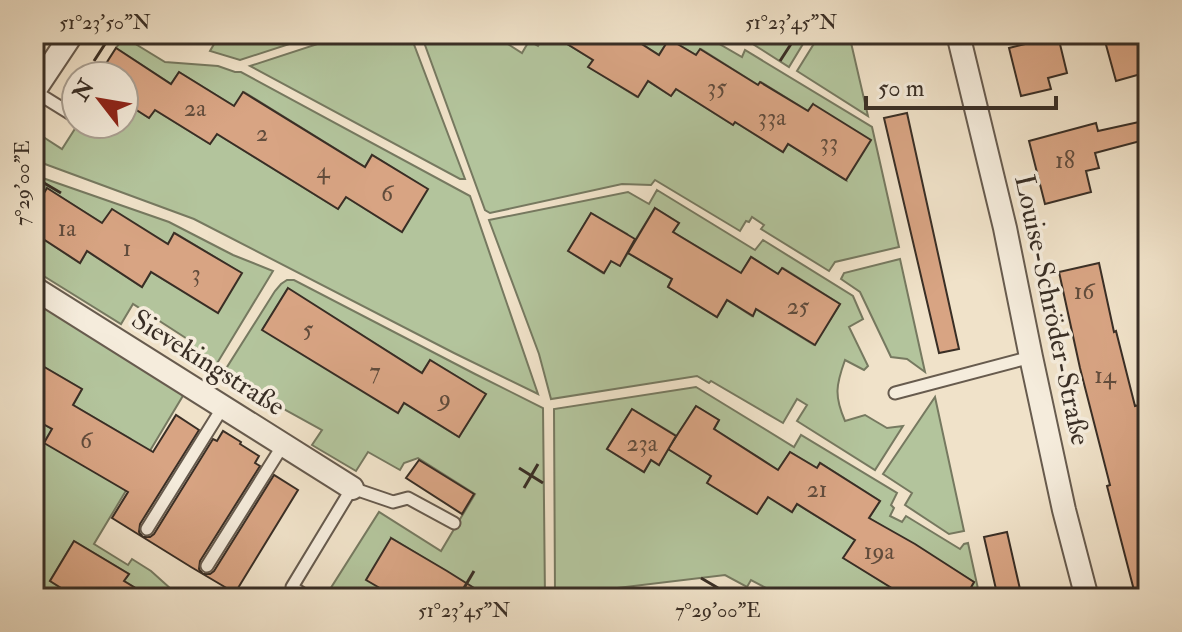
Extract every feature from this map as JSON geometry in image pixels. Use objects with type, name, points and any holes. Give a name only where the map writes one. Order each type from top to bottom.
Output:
[{"type":"street","points":[[34,91],[72,34]]},
{"type":"street","name":"Louise-Schröder-Straße","points":[[958,34],[1005,228],[1064,510],[1087,598]]},
{"type":"street","name":"Sievekingstraße","points":[[34,288],[352,488]]},
{"type":"lane","points":[[34,91],[60,107]]},
{"type":"lane","points":[[895,393],[1031,357]]},
{"type":"lane","points":[[147,529],[223,407]]},
{"type":"lane","points":[[207,566],[283,445]]},
{"type":"lane","points":[[309,598],[292,587],[352,488],[393,502],[408,498],[454,523]]},
{"type":"green space","points":[[220,34],[320,34],[240,60],[210,51]]},
{"type":"green space","points":[[348,34],[410,34],[465,179],[250,66]]},
{"type":"green space","points":[[421,34],[492,34],[522,53],[529,41],[538,46],[545,34],[551,34],[593,60],[589,67],[637,97],[648,81],[671,96],[676,89],[783,152],[788,144],[846,180],[813,104],[808,111],[761,82],[758,85],[701,49],[696,55],[669,39],[659,55],[626,34],[702,34],[742,57],[745,50],[872,127],[899,247],[835,262],[829,271],[761,229],[764,225],[752,217],[740,231],[655,180],[651,185],[622,184],[490,213],[485,210]]},
{"type":"green space","points":[[737,34],[809,34],[789,67]]},
{"type":"green space","points":[[820,34],[849,34],[868,116],[797,71]]},
{"type":"green space","points":[[124,37],[165,62],[218,66],[241,72],[470,196],[538,394],[194,219],[34,160],[34,131],[62,149],[68,140],[140,140],[140,112],[149,118],[155,110],[210,144],[217,134],[338,209],[346,197],[401,231],[427,189],[372,155],[365,167],[244,92],[234,106],[179,72],[171,84],[140,64],[140,60],[134,60],[116,48]]},
{"type":"green space","points":[[34,175],[169,222],[233,255],[273,271],[213,370],[186,355],[192,342],[133,304],[121,324],[34,270],[34,233],[80,263],[87,251],[142,287],[151,272],[218,312],[241,273],[175,233],[168,244],[102,223],[48,189],[34,210]]},
{"type":"green space","points":[[657,190],[755,250],[763,240],[853,296],[863,319],[849,327],[868,366],[864,370],[845,360],[838,390],[841,412],[845,421],[865,415],[887,428],[903,426],[875,470],[797,421],[807,405],[797,399],[783,423],[697,376],[551,399],[539,354],[489,220],[628,192],[649,204]],"holes":[[[655,208],[679,223],[673,232],[741,274],[751,257],[778,274],[783,268],[840,304],[814,345],[756,309],[752,316],[727,300],[717,317],[668,287],[672,279],[628,253],[620,266],[611,261],[603,273],[569,251],[591,213],[627,234],[626,237],[634,242]]]},
{"type":"green space","points":[[900,259],[925,372],[907,359],[891,357],[860,292],[841,279],[844,273]]},
{"type":"green space","points":[[294,280],[543,408],[545,598],[490,598],[391,538],[397,598],[334,598],[327,594],[379,512],[441,551],[475,494],[418,458],[404,463],[400,470],[368,452],[356,471],[312,445],[322,430],[222,375],[281,284]],"holes":[[[288,289],[422,373],[430,360],[485,394],[459,437],[404,403],[263,329]]]},
{"type":"green space","points":[[34,298],[184,394],[94,544],[128,565],[132,559],[151,571],[181,598],[152,598],[124,581],[129,574],[74,541],[50,581],[77,598],[34,598],[34,419],[52,429],[44,443],[129,438],[73,405],[82,389],[34,361]]},
{"type":"green space","points":[[696,387],[794,447],[801,435],[897,493],[890,516],[902,522],[906,516],[960,549],[968,543],[980,598],[965,598],[974,582],[869,518],[880,501],[820,463],[817,468],[790,452],[778,470],[714,429],[719,420],[696,406],[677,436],[632,409],[607,449],[644,472],[651,460],[659,465],[668,449],[711,476],[708,483],[757,514],[768,497],[792,512],[797,504],[855,540],[844,558],[908,598],[785,598],[751,580],[747,587],[725,575],[559,595],[555,593],[554,409]]},
{"type":"green space","points":[[935,397],[964,531],[949,534],[905,505],[912,493],[883,474]]},
{"type":"green space","points":[[695,588],[730,588],[746,598],[600,598]]},
{"type":"building","points":[[551,34],[626,34],[659,55],[669,39],[696,55],[700,49],[808,111],[813,104],[871,140],[846,180],[788,144],[783,152],[676,89],[671,96],[648,81],[638,97],[588,67],[593,60]]},
{"type":"building","points":[[1103,34],[1148,34],[1148,72],[1116,81]]},
{"type":"building","points":[[1058,36],[1067,73],[1048,78],[1051,89],[1021,96],[1009,48]]},
{"type":"building","points":[[116,48],[134,60],[108,60]]},
{"type":"building","points":[[140,64],[171,84],[179,72],[234,106],[243,92],[365,167],[372,155],[428,189],[402,232],[346,197],[338,209],[217,134],[210,144],[155,110],[149,118],[140,112]]},
{"type":"building","points":[[907,113],[959,349],[939,353],[884,118]]},
{"type":"building","points":[[1148,120],[1148,139],[1095,153],[1099,168],[1086,171],[1091,192],[1045,204],[1029,141],[1096,123],[1098,131]]},
{"type":"building","points":[[47,188],[102,223],[112,209],[168,244],[174,233],[242,273],[218,313],[151,272],[142,287],[87,251],[80,263],[34,233],[34,210]]},
{"type":"building","points":[[655,208],[679,223],[673,232],[741,273],[751,257],[778,274],[782,268],[840,304],[815,345],[756,309],[753,316],[727,300],[717,317],[668,287],[672,279],[628,253]]},
{"type":"building","points":[[591,213],[635,239],[620,266],[611,261],[604,273],[568,251]]},
{"type":"building","points":[[1099,263],[1135,406],[1148,403],[1148,598],[1136,598],[1107,486],[1110,485],[1059,272]]},
{"type":"building","points":[[288,288],[422,373],[430,360],[486,394],[459,437],[404,403],[398,413],[262,330]]},
{"type":"building","points":[[34,361],[82,389],[73,405],[153,452],[176,415],[199,430],[140,524],[139,532],[143,537],[154,534],[213,439],[217,441],[223,431],[259,456],[255,463],[260,466],[200,561],[199,569],[203,574],[214,571],[274,475],[298,490],[235,593],[191,567],[112,518],[128,492],[44,443],[52,429],[34,419]]},
{"type":"building","points":[[696,406],[719,420],[714,429],[778,470],[790,452],[817,468],[820,463],[880,501],[869,518],[974,582],[965,598],[908,598],[843,558],[855,540],[797,504],[792,512],[768,497],[757,514],[707,483],[711,476],[668,449]]},
{"type":"building","points":[[632,409],[676,436],[659,465],[651,460],[644,472],[607,449]]},
{"type":"building","points":[[419,460],[474,494],[462,514],[406,478]]},
{"type":"building","points":[[1007,532],[1022,598],[998,598],[984,537]]},
{"type":"building","points":[[391,538],[490,598],[397,598],[366,580]]},
{"type":"building","points":[[74,541],[129,574],[124,581],[152,598],[77,598],[50,581]]}]
